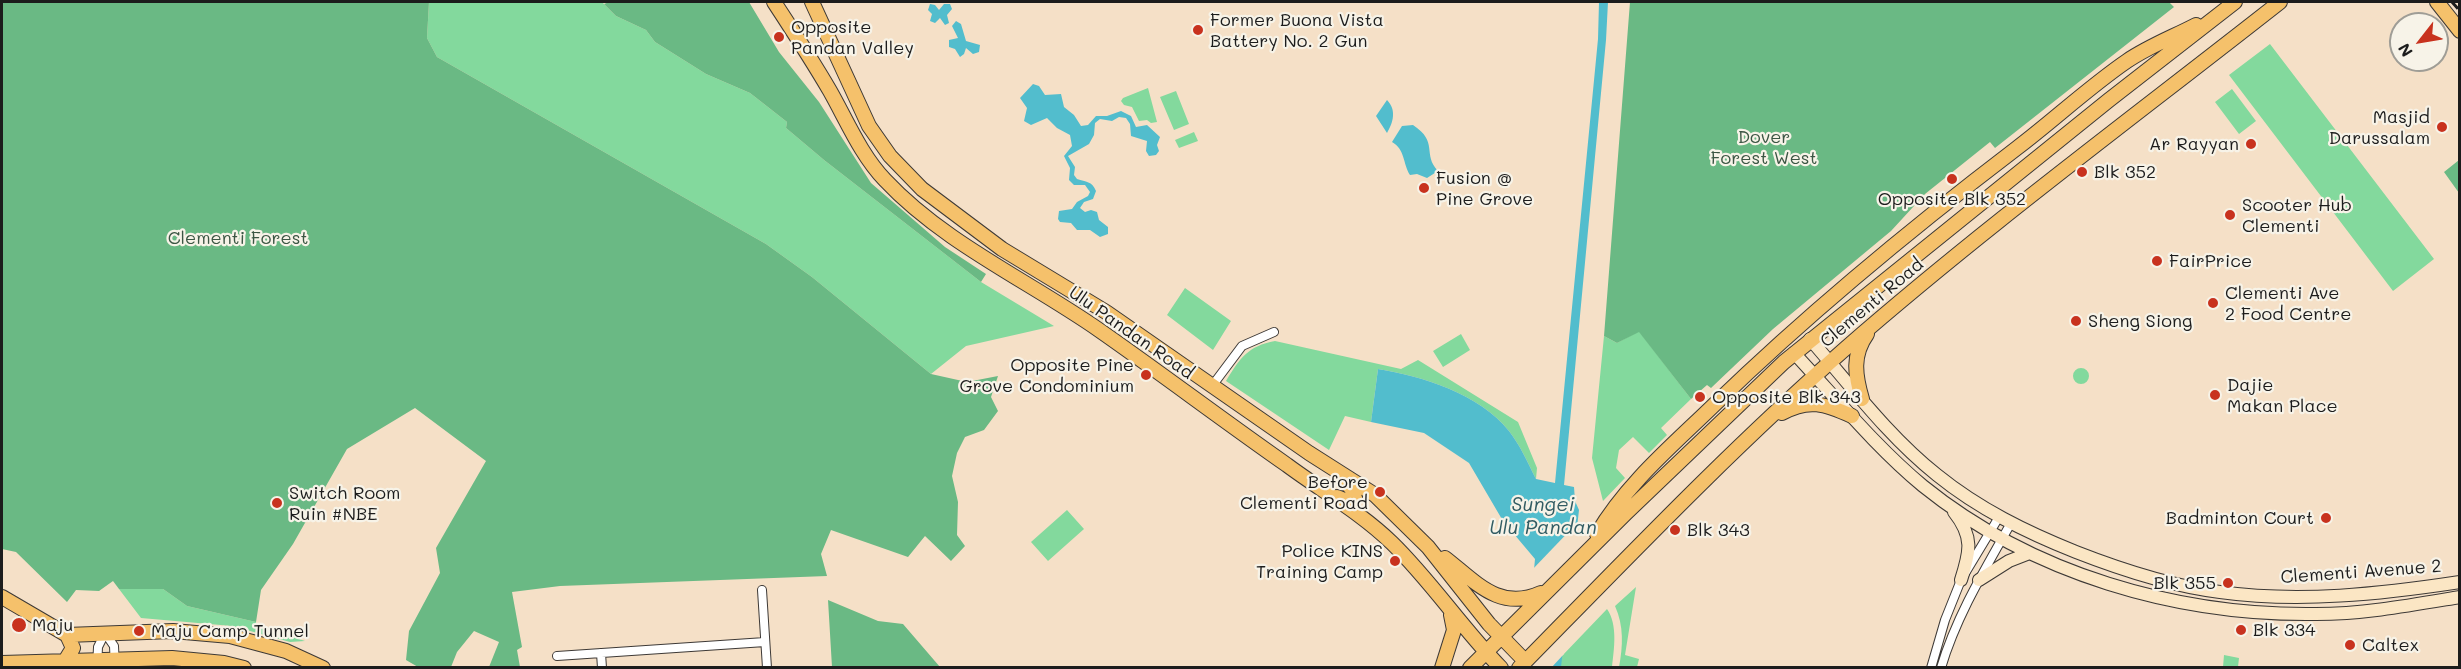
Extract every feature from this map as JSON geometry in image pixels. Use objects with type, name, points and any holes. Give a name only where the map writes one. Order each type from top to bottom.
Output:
[{"type":"main road","name":"Ulu Pandan Road","points":[[774,2],[808,54],[862,150],[883,178],[908,203],[989,261],[1097,329],[1330,494],[1391,542],[1501,668]]},
{"type":"main road","points":[[783,2],[810,49],[808,54]]},
{"type":"main road","name":"Ulu Pandan Road","points":[[812,2],[869,126],[890,156],[922,189],[1002,249],[1106,312],[1327,464],[1376,495],[1428,546],[1522,664]]},
{"type":"main road","name":"Clementi Road","points":[[1470,668],[1587,552],[1810,339],[2235,2]]},
{"type":"main road","name":"Clementi Road","points":[[1522,664],[1717,467],[1875,323],[2002,218],[2280,2]]},
{"type":"main road","points":[[2437,2],[2460,31]]},
{"type":"main road","name":"Clementi Road","points":[[1587,552],[1610,512],[1628,489],[1759,361],[1842,289],[1969,184],[2127,61],[2218,14]]},
{"type":"main road","points":[[2040,131],[2109,100]]},
{"type":"main road","points":[[1862,399],[1855,364],[1864,338],[1875,323]]},
{"type":"main road","name":"Clementi Avenue 2","points":[[1810,339],[1895,437],[1936,475],[1957,491],[2005,520],[2077,552],[2161,580],[2219,592],[2258,596],[2315,597],[2417,589],[2460,582]]},
{"type":"main road","name":"Clementi Avenue 2","points":[[1794,353],[1900,465],[1948,504],[2027,554],[2134,591],[2217,609],[2258,613],[2316,614],[2364,611],[2460,597]]},
{"type":"main road","points":[[1767,421],[1795,406],[1810,403],[1852,416]]},
{"type":"main road","points":[[1327,464],[1351,488],[1354,498],[1349,502],[1330,494]]},
{"type":"main road","points":[[1948,504],[1968,534],[1970,554],[1961,580]]},
{"type":"main road","points":[[1428,546],[1453,564],[1477,586],[1510,599],[1523,600],[1548,590]]},
{"type":"main road","points":[[2072,570],[2072,557],[2077,552]]},
{"type":"main road","points":[[1979,580],[2008,561],[2027,554]]},
{"type":"main road","points":[[2,597],[67,635],[172,631],[230,636],[286,651],[323,668]]},
{"type":"main road","points":[[1442,668],[1454,630],[1449,609]]},
{"type":"main road","points":[[66,661],[73,648],[67,635]]},
{"type":"main road","points":[[2,663],[66,661],[115,664],[172,658],[224,663],[244,668]]},
{"type":"street","points":[[1212,386],[1242,346],[1274,332]]},
{"type":"street","points":[[1931,668],[1945,620],[1961,580],[1989,532],[2005,520]]},
{"type":"street","points":[[1941,668],[1948,644],[2002,539],[2005,520]]},
{"type":"street","points":[[762,590],[767,668]]},
{"type":"street","points":[[97,664],[98,647],[105,633],[114,646],[115,664]]},
{"type":"street","points":[[556,656],[765,642]]},
{"type":"street","points":[[601,653],[602,668]]},
{"type":"green space","name":"Clementi Forest","points":[[2,2],[429,2],[427,38],[437,57],[766,244],[812,277],[931,374],[967,382],[998,376],[991,397],[998,411],[984,430],[965,437],[957,453],[952,476],[958,502],[957,535],[965,546],[951,561],[925,536],[908,557],[831,530],[821,554],[827,576],[560,586],[512,592],[522,647],[517,650],[520,667],[489,667],[499,642],[474,631],[457,652],[451,667],[418,667],[406,660],[409,631],[440,573],[436,548],[486,461],[415,408],[347,449],[293,544],[261,590],[256,622],[187,606],[163,589],[119,589],[113,581],[99,591],[76,590],[67,602],[16,552],[2,549]]},
{"type":"green space","points":[[429,2],[602,2],[616,16],[646,30],[655,42],[706,74],[750,93],[787,122],[786,128],[824,160],[981,282],[1054,326],[966,346],[931,374],[812,277],[766,244],[437,57],[427,38]]},
{"type":"green space","points":[[609,2],[749,2],[779,52],[819,102],[871,183],[945,247],[986,274],[981,282],[824,160],[786,128],[787,122],[750,93],[706,74],[655,42],[646,30],[616,16],[604,4]]},
{"type":"green space","name":"Dover Forest West","points":[[1630,2],[2169,2],[2174,7],[1995,148],[1990,142],[1925,194],[1891,231],[1773,329],[1711,388],[1707,385],[1691,399],[1639,332],[1617,343],[1604,336]]},
{"type":"green space","points":[[2270,44],[2434,259],[2393,291],[2229,75]]},
{"type":"green space","points":[[1148,88],[1157,122],[1139,121],[1132,107],[1124,105],[1121,101],[1123,98]]},
{"type":"green space","points":[[2232,89],[2256,121],[2239,134],[2215,102]]},
{"type":"green space","points":[[1176,91],[1189,124],[1174,130],[1160,97]]},
{"type":"green space","points":[[1194,132],[1198,141],[1179,148],[1175,140]]},
{"type":"green space","points":[[2459,160],[2459,193],[2444,172]]},
{"type":"green space","points":[[1185,288],[1231,321],[1213,350],[1167,315]]},
{"type":"green space","points":[[1639,331],[1691,399],[1661,428],[1667,435],[1649,453],[1633,437],[1619,450],[1616,468],[1625,478],[1603,501],[1592,458],[1604,336],[1617,343]]},
{"type":"green space","points":[[1461,334],[1470,350],[1443,367],[1433,351]]},
{"type":"green space","points":[[1275,341],[1401,369],[1418,360],[1518,422],[1537,468],[1536,479],[1509,431],[1482,407],[1466,397],[1431,382],[1378,369],[1371,422],[1345,416],[1329,450],[1226,381],[1246,354],[1258,346]]},
{"type":"green space","points":[[2081,368],[2087,370],[2089,376],[2087,382],[2081,384],[2075,382],[2073,376],[2075,370]]},
{"type":"green space","points":[[1067,510],[1084,529],[1048,561],[1031,542]]},
{"type":"green space","points":[[1636,587],[1625,655],[1639,659],[1637,667],[1619,667],[1622,636],[1615,606]]},
{"type":"green space","points":[[119,589],[163,589],[187,606],[256,622],[256,625],[305,641],[290,642],[232,626],[141,618]]},
{"type":"green space","points":[[828,600],[878,621],[903,624],[940,667],[832,667]]},
{"type":"green space","points":[[1607,609],[1614,630],[1612,667],[1561,668],[1561,657]]},
{"type":"green space","points":[[2224,655],[2239,658],[2238,667],[2223,667]]},
{"type":"water","name":"Sungei Ulu Pandan","points":[[1599,2],[1608,2],[1606,40],[1564,485],[1574,487],[1575,501],[1579,510],[1561,667],[1525,667],[1535,559],[1503,521],[1469,463],[1424,433],[1371,422],[1378,369],[1413,376],[1466,397],[1497,418],[1517,442],[1536,479],[1555,483],[1598,39]]},
{"type":"water","points":[[930,4],[935,5],[939,10],[944,4],[950,4],[952,9],[947,15],[949,23],[945,25],[940,18],[935,23],[930,21],[932,14],[928,10]]},
{"type":"water","points":[[956,21],[961,24],[966,41],[980,45],[979,52],[973,54],[966,48],[960,57],[955,49],[949,47],[949,40],[958,38],[952,26]]},
{"type":"water","points":[[1033,84],[1039,86],[1045,95],[1061,94],[1064,107],[1074,115],[1081,126],[1088,125],[1096,116],[1107,116],[1121,111],[1131,116],[1136,127],[1147,125],[1160,137],[1157,145],[1159,151],[1156,155],[1149,156],[1146,151],[1147,141],[1131,136],[1130,124],[1126,118],[1119,117],[1112,121],[1100,119],[1095,123],[1094,135],[1089,144],[1068,156],[1075,167],[1074,175],[1077,179],[1091,184],[1096,191],[1093,199],[1084,202],[1080,208],[1085,212],[1091,210],[1097,212],[1099,220],[1108,227],[1108,234],[1100,237],[1090,230],[1077,230],[1071,223],[1060,222],[1058,219],[1059,211],[1072,209],[1090,192],[1085,185],[1074,185],[1069,180],[1070,168],[1064,156],[1072,146],[1070,135],[1057,128],[1047,118],[1031,125],[1024,121],[1027,108],[1020,98]]},
{"type":"water","points":[[1387,100],[1392,108],[1393,116],[1387,133],[1376,116]]},
{"type":"water","points":[[1413,125],[1426,137],[1433,165],[1438,171],[1427,178],[1417,174],[1410,175],[1402,153],[1392,142],[1402,126]]},
{"type":"pier","points":[[1577,523],[1580,531],[1564,654],[1551,668],[1522,668],[1531,571]]},
{"type":"railway","points":[[2452,2],[2460,11]]},
{"type":"place","name":"Former Buona Vista Battery No. 2 Gun","points":[[1198,30]]},
{"type":"place","name":"Opposite Pandan Valley","points":[[779,37]]},
{"type":"place","name":"Masjid Darussalam","points":[[2442,127]]},
{"type":"place","name":"Ar Rayyan","points":[[2251,144]]},
{"type":"place","name":"Blk 352","points":[[2082,172]]},
{"type":"place","name":"Opposite Blk 352","points":[[1952,179]]},
{"type":"place","name":"Fusion @ Pine Grove","points":[[1424,188]]},
{"type":"place","name":"Scooter Hub Clementi","points":[[2230,215]]},
{"type":"place","name":"FairPrice","points":[[2157,261]]},
{"type":"place","name":"Clementi Ave 2 Food Centre","points":[[2213,303]]},
{"type":"place","name":"Sheng Siong","points":[[2076,321]]},
{"type":"place","name":"Opposite Pine Grove Condominium","points":[[1146,375]]},
{"type":"place","name":"Dajie Makan Place","points":[[2215,395]]},
{"type":"place","name":"Opposite Blk 343","points":[[1700,397]]},
{"type":"place","name":"Before Clementi Road","points":[[1380,492]]},
{"type":"place","name":"Switch Room Ruin #NBE","points":[[277,503]]},
{"type":"place","name":"Badminton Court","points":[[2326,518]]},
{"type":"place","name":"Blk 343","points":[[1675,530]]},
{"type":"place","name":"Police KINS Training Camp","points":[[1395,561]]},
{"type":"place","name":"Blk 355","points":[[2228,583]]},
{"type":"place","name":"Maju","points":[[19,625]]},
{"type":"place","name":"Blk 334","points":[[2241,630]]},
{"type":"place","name":"Maju Camp Tunnel","points":[[139,631]]},
{"type":"place","name":"Caltex","points":[[2350,645]]}]
